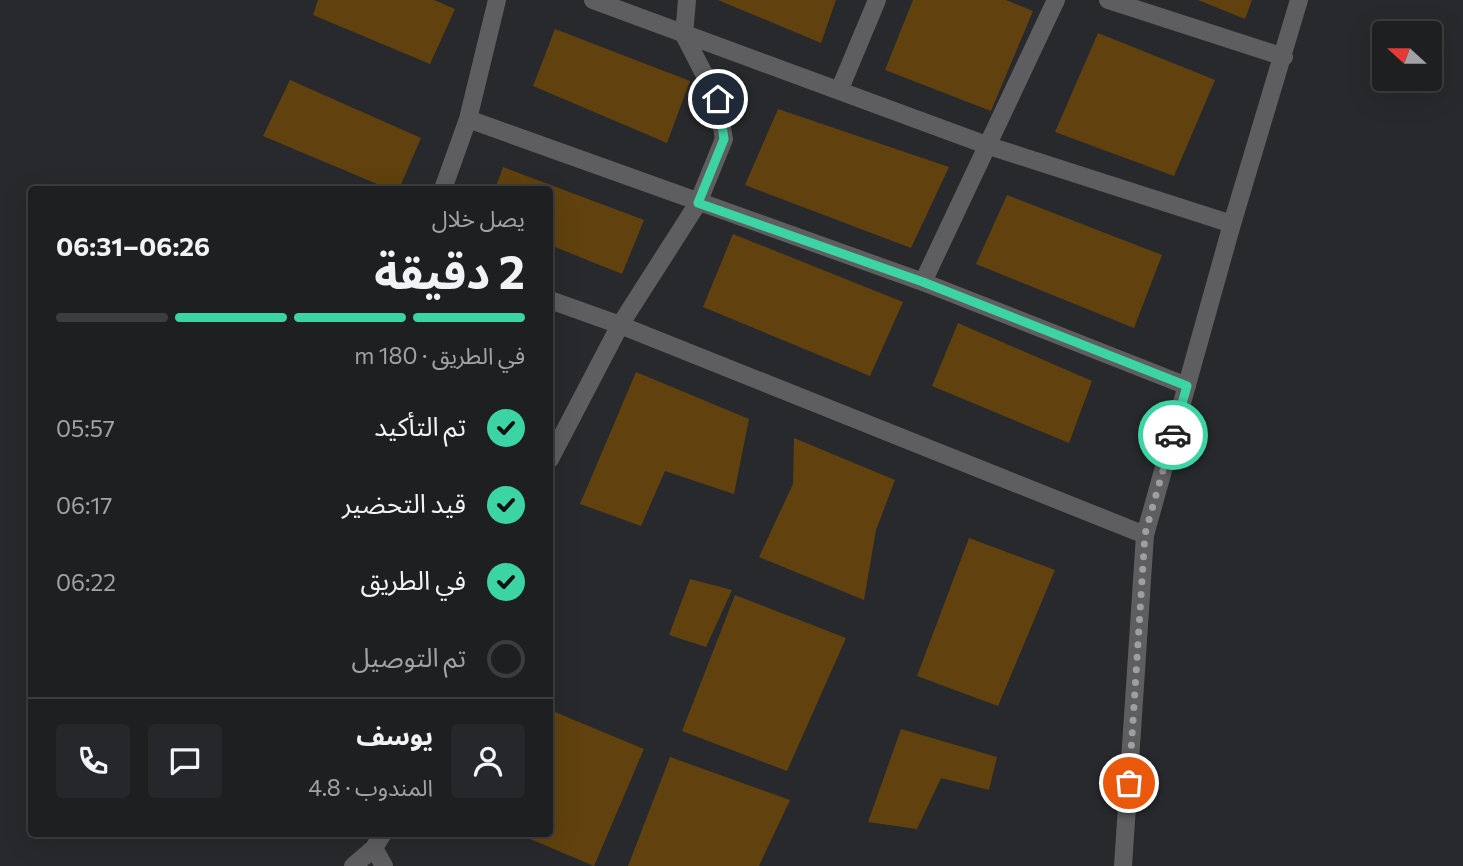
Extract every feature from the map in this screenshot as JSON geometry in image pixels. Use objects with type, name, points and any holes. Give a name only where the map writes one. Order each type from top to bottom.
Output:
[{"type":"street","points":[[444,186],[468,119],[498,0]]},
{"type":"street","points":[[593,0],[989,146],[1232,224]]},
{"type":"street","points":[[553,453],[620,325],[698,203],[724,139],[718,99],[684,35],[687,0]]},
{"type":"street","points":[[839,91],[877,0]]},
{"type":"street","points":[[923,282],[1056,0]]},
{"type":"street","points":[[1108,0],[1284,57]]},
{"type":"street","points":[[1124,866],[1145,534],[1232,224],[1299,0]]},
{"type":"street","points":[[468,119],[923,282],[1187,386]]},
{"type":"street","points":[[553,301],[620,325],[1145,534]]},
{"type":"street","points":[[353,866],[378,840]]},
{"type":"street","points":[[378,840],[384,866]]},
{"type":"building","points":[[318,0],[434,0],[455,9],[430,64],[313,15]]},
{"type":"building","points":[[718,0],[836,0],[821,43]]},
{"type":"building","points":[[913,0],[1006,0],[1033,11],[991,111],[885,70]]},
{"type":"building","points":[[1198,0],[1252,0],[1245,19]]},
{"type":"building","points":[[555,29],[690,81],[667,143],[533,86]]},
{"type":"building","points":[[1098,33],[1215,80],[1174,176],[1055,132]]},
{"type":"building","points":[[290,80],[421,138],[400,186],[382,186],[263,136]]},
{"type":"building","points":[[778,109],[949,167],[911,248],[745,185]]},
{"type":"building","points":[[503,167],[644,220],[622,274],[553,246],[553,186],[496,186]]},
{"type":"building","points":[[1007,195],[1162,255],[1134,328],[976,264]]},
{"type":"building","points":[[733,234],[903,302],[870,376],[703,307]]},
{"type":"building","points":[[958,323],[1092,381],[1069,443],[932,386]]},
{"type":"building","points":[[636,372],[749,419],[734,494],[665,471],[641,526],[580,504]]},
{"type":"building","points":[[794,438],[895,480],[876,530],[864,600],[759,557],[793,484]]},
{"type":"building","points":[[969,538],[1055,570],[998,706],[917,676]]},
{"type":"building","points":[[690,579],[732,590],[706,647],[669,635]]},
{"type":"building","points":[[735,595],[846,638],[787,771],[682,731]]},
{"type":"building","points":[[553,711],[644,749],[594,866],[525,837],[553,837]]},
{"type":"building","points":[[901,729],[997,757],[989,790],[941,778],[917,829],[868,822]]},
{"type":"building","points":[[670,757],[790,800],[759,866],[628,866]]},
{"type":"way so far","points":[[1129,783],[1145,534],[1173,435]]},
{"type":"route","points":[[718,99],[724,139],[698,203],[923,282],[1187,386],[1173,435]]}]
